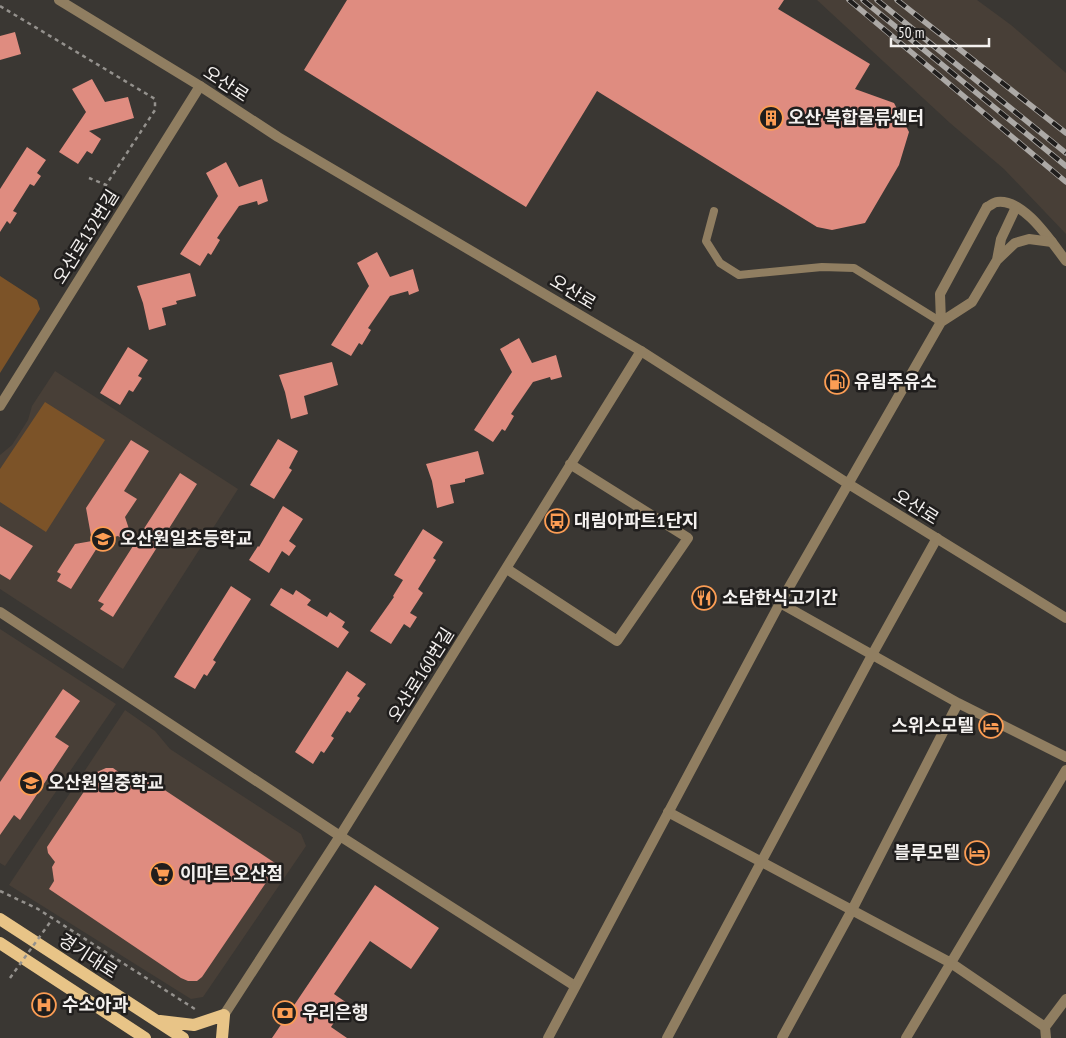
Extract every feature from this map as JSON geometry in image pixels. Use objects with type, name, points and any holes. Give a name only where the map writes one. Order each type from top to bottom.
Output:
[{"type":"main road","name":"경기대로","points":[[0,919],[183,1038]]},
{"type":"main road","name":"경기대로","points":[[0,943],[145,1038]]},
{"type":"main road","points":[[155,1020],[194,1026],[224,1015],[222,1038]]},
{"type":"street","name":"오산로","points":[[59,0],[278,136],[641,350],[847,483],[1066,618]]},
{"type":"street","name":"오산로132번길","points":[[0,406],[200,86]]},
{"type":"street","points":[[941,322],[940,294],[987,207],[997,202],[1012,204],[1035,221],[1066,261]]},
{"type":"street","points":[[997,260],[1001,239],[1016,207]]},
{"type":"street","points":[[548,1038],[574,986],[780,603],[847,483],[941,322],[972,302],[997,260],[1015,242],[1029,238],[1052,242]]},
{"type":"street","name":"오산로160번길","points":[[224,1015],[340,836],[641,350]]},
{"type":"street","points":[[506,569],[617,641],[688,538],[570,464]]},
{"type":"street","points":[[666,1038],[936,538]]},
{"type":"street","points":[[780,603],[958,703],[1066,756]]},
{"type":"street","points":[[0,612],[340,836],[574,986]]},
{"type":"street","points":[[782,1038],[852,910],[958,703]]},
{"type":"street","points":[[906,1038],[1066,770]]},
{"type":"street","points":[[668,812],[951,963],[1045,1027]]},
{"type":"street","points":[[1046,1038],[1045,1027],[1066,999]]},
{"type":"lane","points":[[714,211],[706,241],[720,263],[739,276],[822,267],[854,268],[941,322]]},
{"type":"path","points":[[0,6],[154,99],[155,110],[106,185],[89,178]]},
{"type":"path","points":[[0,891],[38,909],[200,1012],[202,1023]]},
{"type":"path","points":[[10,978],[51,921]]},
{"type":"shaded area","points":[[817,0],[977,0],[1011,25],[1066,73],[1066,234],[1004,169],[950,123]]},
{"type":"shaded area","points":[[0,276],[37,300],[40,309],[0,373]]},
{"type":"shaded area","name":"오산원일초등학교","points":[[55,371],[238,489],[123,669],[0,589],[0,455],[12,445],[28,420],[32,406]]},
{"type":"shaded area","points":[[45,402],[105,440],[46,532],[0,502],[0,469]]},
{"type":"shaded area","name":"오산원일중학교","points":[[0,629],[116,704],[5,866],[0,863]]},
{"type":"shaded area","name":"이마트 오산점","points":[[125,710],[155,731],[170,749],[301,834],[306,846],[203,997],[191,999],[9,885]]},
{"type":"building","name":"오산 복합물류센터","points":[[347,0],[784,0],[778,9],[870,64],[855,89],[894,103],[909,132],[899,165],[865,223],[832,230],[817,227],[597,91],[526,207],[304,70]]},
{"type":"building","points":[[15,32],[21,54],[0,60],[0,36]]},
{"type":"building","points":[[92,79],[105,102],[128,97],[134,118],[89,131],[101,139],[92,154],[87,151],[78,164],[59,152],[86,112],[72,89]]},
{"type":"building","points":[[27,147],[46,160],[37,173],[41,176],[34,186],[30,184],[13,211],[17,213],[10,224],[7,221],[0,232],[0,189]]},
{"type":"building","points":[[226,162],[239,187],[262,179],[268,201],[258,205],[257,201],[239,206],[217,238],[220,240],[211,255],[208,253],[200,266],[180,254],[218,196],[206,173]]},
{"type":"building","points":[[377,252],[390,277],[413,269],[419,291],[409,295],[408,291],[390,296],[368,328],[371,330],[362,345],[359,343],[351,356],[331,345],[369,286],[357,263]]},
{"type":"building","points":[[190,273],[196,296],[176,301],[177,304],[162,308],[166,325],[149,330],[137,286]]},
{"type":"building","points":[[519,338],[532,363],[556,355],[562,377],[551,380],[550,377],[533,382],[511,414],[514,416],[505,431],[502,429],[493,442],[474,430],[512,372],[500,349]]},
{"type":"building","points":[[128,347],[148,360],[138,376],[142,378],[133,392],[129,390],[120,405],[100,393]]},
{"type":"building","points":[[332,362],[338,385],[304,396],[308,414],[291,419],[279,375]]},
{"type":"building","points":[[278,439],[298,451],[289,468],[292,470],[274,499],[250,485]]},
{"type":"building","points":[[131,440],[149,451],[124,491],[137,499],[125,517],[134,544],[180,473],[197,484],[113,617],[100,609],[104,604],[98,601],[133,546],[118,536],[102,540],[71,589],[57,581],[61,574],[57,572],[75,544],[92,541],[86,508]]},
{"type":"building","points":[[478,451],[484,474],[465,479],[465,482],[450,485],[454,503],[437,508],[432,481],[426,464]]},
{"type":"building","points":[[283,506],[303,519],[289,541],[296,546],[289,556],[282,551],[269,573],[249,560],[259,547]]},
{"type":"building","points":[[0,526],[33,546],[10,580],[0,574]]},
{"type":"building","points":[[423,529],[443,542],[433,558],[436,560],[418,589],[423,593],[410,613],[417,617],[410,628],[404,624],[391,644],[370,631],[394,597],[403,580],[394,575]]},
{"type":"building","points":[[231,586],[251,599],[213,660],[216,662],[207,676],[204,674],[195,689],[174,677]]},
{"type":"building","points":[[281,588],[293,595],[296,590],[311,600],[307,605],[327,617],[330,612],[345,622],[342,627],[349,632],[338,648],[270,605]]},
{"type":"building","points":[[347,671],[366,684],[357,696],[360,698],[350,713],[347,711],[331,736],[334,738],[324,753],[321,751],[313,764],[295,752]]},
{"type":"building","points":[[63,689],[80,701],[55,737],[69,746],[20,820],[14,815],[0,835],[0,782]]},
{"type":"building","name":"이마트 오산점","points":[[106,768],[113,768],[138,786],[145,777],[278,865],[202,977],[197,981],[188,981],[181,978],[49,889],[54,881],[52,867],[55,862],[48,853],[47,847],[97,772]]},
{"type":"building","points":[[375,885],[439,928],[411,969],[370,941],[334,994],[347,1003],[331,1027],[347,1038],[272,1038]]},
{"type":"railway","points":[[849,0],[1066,182]]},
{"type":"railway","points":[[863,0],[1066,166]]},
{"type":"railway","points":[[877,0],[1066,153]]},
{"type":"railway","points":[[897,0],[1066,133]]},
{"type":"place","name":"오산 복합물류센터","points":[[771,118]]},
{"type":"place","name":"유림주유소","points":[[837,382]]},
{"type":"place","name":"대림아파트1단지","points":[[557,521]]},
{"type":"place","name":"오산원일초등학교","points":[[103,539]]},
{"type":"place","name":"소담한식고기간","points":[[704,598]]},
{"type":"place","name":"스위스모텔","points":[[991,726]]},
{"type":"place","name":"오산원일중학교","points":[[31,783]]},
{"type":"place","name":"블루모텔","points":[[977,853]]},
{"type":"place","name":"이마트 오산점","points":[[162,874]]},
{"type":"place","name":"수소아과","points":[[44,1005]]},
{"type":"place","name":"우리은행","points":[[285,1013]]}]
